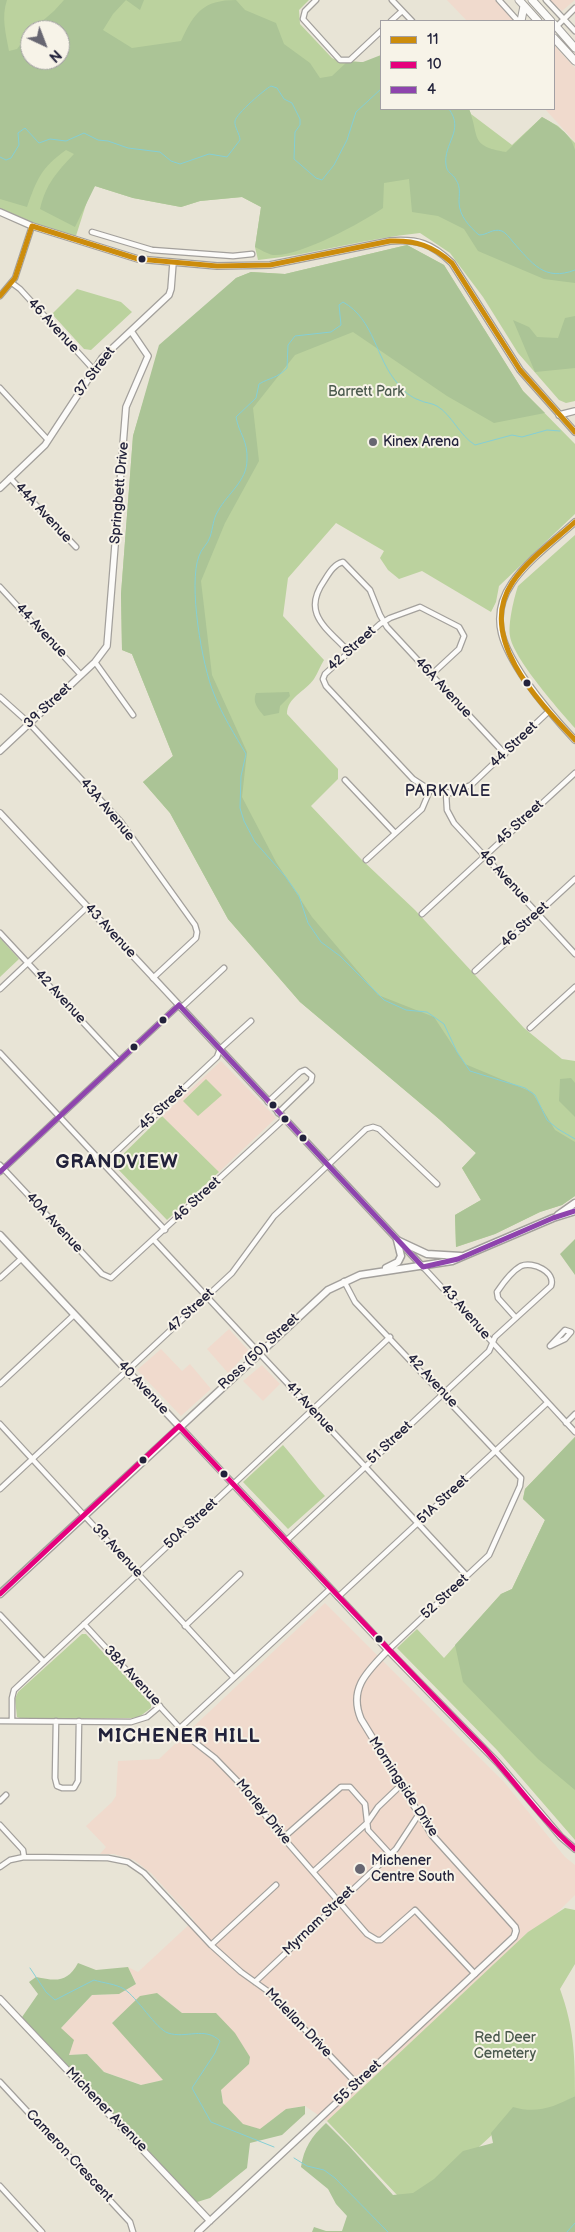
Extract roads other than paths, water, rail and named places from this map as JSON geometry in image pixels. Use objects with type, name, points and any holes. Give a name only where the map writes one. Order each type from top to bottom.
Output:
[{"type":"main road","points":[[532,0],[550,20]]},
{"type":"main road","points":[[520,20],[521,3]]},
{"type":"main road","points":[[521,3],[537,20]]},
{"type":"main road","points":[[555,25],[575,48]]},
{"type":"main road","points":[[555,39],[575,62]]},
{"type":"main road","points":[[553,1218],[575,1203]]},
{"type":"main road","name":"Ross (50) Street","points":[[0,1594],[324,1293],[360,1274],[444,1264],[553,1218],[575,1211]]},
{"type":"main road","name":"40 Avenue","points":[[0,1234],[179,1426]]},
{"type":"main road","points":[[397,1240],[427,1254],[465,1256]]},
{"type":"main road","points":[[382,1271],[400,1258],[402,1252],[397,1240]]},
{"type":"street","points":[[316,0],[302,17],[305,23],[338,58],[345,61],[352,58],[380,32]]},
{"type":"street","points":[[392,0],[411,20]]},
{"type":"street","points":[[499,0],[519,20]]},
{"type":"street","points":[[546,0],[575,31]]},
{"type":"street","points":[[555,24],[564,19],[575,8]]},
{"type":"street","points":[[392,20],[402,11]]},
{"type":"street","points":[[0,212],[32,226],[138,259],[173,263],[217,266],[270,265],[390,241],[408,240],[424,242],[441,252],[452,263],[520,370],[575,432]]},
{"type":"street","points":[[0,296],[12,284],[32,226]]},
{"type":"street","points":[[92,232],[135,246],[174,252],[233,256],[252,254]]},
{"type":"street","name":"37 Street","points":[[0,488],[48,440],[108,352],[169,294],[174,252]]},
{"type":"street","name":"46 Avenue","points":[[12,284],[20,289],[94,370]]},
{"type":"street","name":"Springbett Drive","points":[[95,662],[107,646],[126,407],[148,356],[131,330]]},
{"type":"street","points":[[0,388],[48,440]]},
{"type":"street","points":[[559,415],[575,411]]},
{"type":"street","name":"44A Avenue","points":[[10,478],[76,547]]},
{"type":"street","points":[[575,522],[516,578],[504,598],[500,620],[502,638],[508,654],[548,712],[575,740]]},
{"type":"street","points":[[349,652],[317,617],[314,611],[315,595],[337,564],[346,563],[368,586],[373,594],[383,622],[422,607],[462,629],[464,636],[462,645],[431,675]]},
{"type":"street","name":"44 Avenue","points":[[0,587],[81,675]]},
{"type":"street","name":"42 Street","points":[[383,622],[325,674],[323,679],[326,686],[413,779],[430,790]]},
{"type":"street","name":"46A Avenue","points":[[383,622],[505,754]]},
{"type":"street","points":[[95,662],[133,715]]},
{"type":"street","name":"39 Street","points":[[0,751],[95,662]]},
{"type":"street","name":"43A Avenue","points":[[0,697],[29,723],[121,822],[196,925],[197,936],[153,978]]},
{"type":"street","name":"44 Street","points":[[430,790],[446,793],[460,791],[470,785],[548,712]]},
{"type":"street","name":"45 Street","points":[[422,914],[575,772]]},
{"type":"street","points":[[345,780],[395,834]]},
{"type":"street","points":[[366,860],[422,809],[430,790]]},
{"type":"street","name":"46 Avenue","points":[[446,793],[447,810],[452,821],[575,954]]},
{"type":"street","name":"43 Avenue","points":[[0,813],[575,1432]]},
{"type":"street","name":"46 Street","points":[[475,971],[575,879]]},
{"type":"street","points":[[0,989],[88,907]]},
{"type":"street","name":"42 Avenue","points":[[0,933],[119,1061]]},
{"type":"street","points":[[1,1169],[224,968]]},
{"type":"street","points":[[530,1028],[575,987]]},
{"type":"street","points":[[220,1050],[250,1021]]},
{"type":"street","name":"45 Street","points":[[103,1164],[217,1058],[220,1050]]},
{"type":"street","points":[[0,1053],[165,1230]]},
{"type":"street","points":[[268,1102],[300,1072],[305,1070],[310,1073],[312,1078],[310,1083],[278,1113]]},
{"type":"street","name":"46 Street","points":[[109,1278],[114,1277],[284,1119]]},
{"type":"street","name":"47 Street","points":[[0,1489],[235,1270],[274,1216],[366,1129],[373,1127],[380,1131],[437,1184]]},
{"type":"street","name":"40A Avenue","points":[[1,1169],[95,1267],[104,1276],[109,1278]]},
{"type":"street","name":"41 Avenue","points":[[154,1240],[467,1576]]},
{"type":"street","points":[[0,1278],[22,1258]]},
{"type":"street","name":"51 Street","points":[[286,1541],[489,1351],[495,1337],[516,1318],[552,1284],[549,1275],[534,1265],[526,1265],[519,1268],[497,1292],[498,1298],[516,1318]]},
{"type":"street","name":"42 Avenue","points":[[344,1281],[356,1302],[519,1474],[521,1481]]},
{"type":"street","points":[[0,1384],[74,1315]]},
{"type":"street","name":"50A Street","points":[[12,1720],[14,1690],[390,1337]]},
{"type":"street","name":"51A Street","points":[[338,1597],[547,1403]]},
{"type":"street","points":[[566,1423],[575,1414]]},
{"type":"street","name":"39 Avenue","points":[[0,1424],[234,1678]]},
{"type":"street","name":"40 Avenue","points":[[179,1426],[330,1589],[498,1763],[561,1837],[574,1849]]},
{"type":"street","name":"52 Street","points":[[356,1703],[357,1691],[363,1677],[388,1650],[490,1553],[521,1481]]},
{"type":"street","points":[[185,1626],[240,1574]]},
{"type":"street","points":[[180,1728],[330,1589]]},
{"type":"street","points":[[0,1615],[44,1662]]},
{"type":"street","name":"38A Avenue","points":[[84,1624],[180,1728]]},
{"type":"street","name":"Morningside Drive","points":[[356,1703],[365,1726],[432,1835],[515,1927],[516,1933]]},
{"type":"street","points":[[0,1720],[136,1722],[147,1717],[160,1706]]},
{"type":"street","points":[[56,1721],[56,1781],[59,1788],[71,1788],[76,1786],[78,1781],[80,1721]]},
{"type":"street","name":"Morley Drive","points":[[180,1728],[188,1737],[215,1758],[244,1788],[283,1838],[367,1934],[379,1941],[415,1910],[475,1974]]},
{"type":"street","points":[[313,1872],[367,1823],[378,1808],[401,1785]]},
{"type":"street","points":[[283,1838],[341,1787],[350,1786],[363,1801],[366,1808],[369,1831],[390,1854]]},
{"type":"street","points":[[0,1801],[6,1795]]},
{"type":"street","name":"Myrnam Street","points":[[255,1982],[390,1854],[419,1814]]},
{"type":"street","points":[[0,1825],[23,1850],[24,1857],[10,1860],[0,1866]]},
{"type":"street","name":"Mclellan Drive","points":[[24,1857],[122,1860],[142,1871],[211,1945],[237,1969],[272,1995],[357,2084]]},
{"type":"street","points":[[211,1945],[276,1885]]},
{"type":"street","name":"55 Street","points":[[198,2232],[475,1974],[516,1933]]},
{"type":"street","name":"Michener Avenue","points":[[0,1999],[210,2221]]},
{"type":"street","name":"Cameron Crescent","points":[[0,2082],[130,2222],[133,2232]]},
{"type":"street","points":[[0,2186],[42,2232]]},
{"type":"waterway","points":[[0,157],[6,160],[11,158],[19,145],[18,133],[25,128],[39,143],[50,139],[66,141],[84,133],[98,140],[108,141],[128,148],[160,152],[171,161],[180,164],[209,154],[227,157],[240,140],[235,121],[251,102],[271,86],[277,88],[284,99],[292,103],[300,119],[300,125],[295,132],[294,159],[316,178],[322,180],[334,165],[347,140],[356,112],[380,90]]},
{"type":"waterway","points":[[450,110],[455,124],[447,150],[446,165],[459,185],[459,207],[469,225],[479,235],[495,230],[502,231],[526,257],[547,272],[555,274],[575,270]]},
{"type":"waterway","points":[[560,431],[547,430],[522,437],[512,435],[475,445],[464,436],[442,410],[435,405],[413,398],[402,389],[390,374],[362,319],[343,302],[339,305],[341,325],[331,332],[295,336],[288,345],[287,368],[259,384],[256,398],[236,417],[246,447],[246,468],[240,481],[216,514],[209,540],[199,556],[195,585],[198,625],[209,681],[221,710],[246,754],[241,776],[240,808],[244,821],[255,842],[285,876],[299,896],[308,923],[321,942],[340,956],[384,1000],[406,1010],[427,1012],[444,1024],[457,1052],[470,1071],[525,1088],[535,1095],[547,1120],[575,1139]]},
{"type":"waterway","points":[[30,1968],[46,1992],[55,2000],[94,1980],[124,1989],[158,2026],[168,2033],[182,2035],[202,2033],[208,2034],[220,2041],[215,2053],[192,2088],[211,2122],[274,2147]]},
{"type":"waterway","points":[[294,2158],[307,2166],[324,2170],[335,2178],[388,2232]]},
{"type":"waterway","points":[[567,2232],[575,2223]]},
{"type":"place","name":"Kinex Arena","points":[[373,442]]},
{"type":"place","name":"Michener Centre South","points":[[360,1869]]},
{"type":"district","name":"PARKVALE","points":[[448,792]]},
{"type":"district","name":"GRANDVIEW","points":[[117,1163]]},
{"type":"district","name":"MICHENER HILL","points":[[179,1737]]},
{"type":"park label","name":"Barrett Park","points":[[366,392]]},
{"type":"park label","name":"Red Deer Cemetery","points":[[505,2046]]}]
